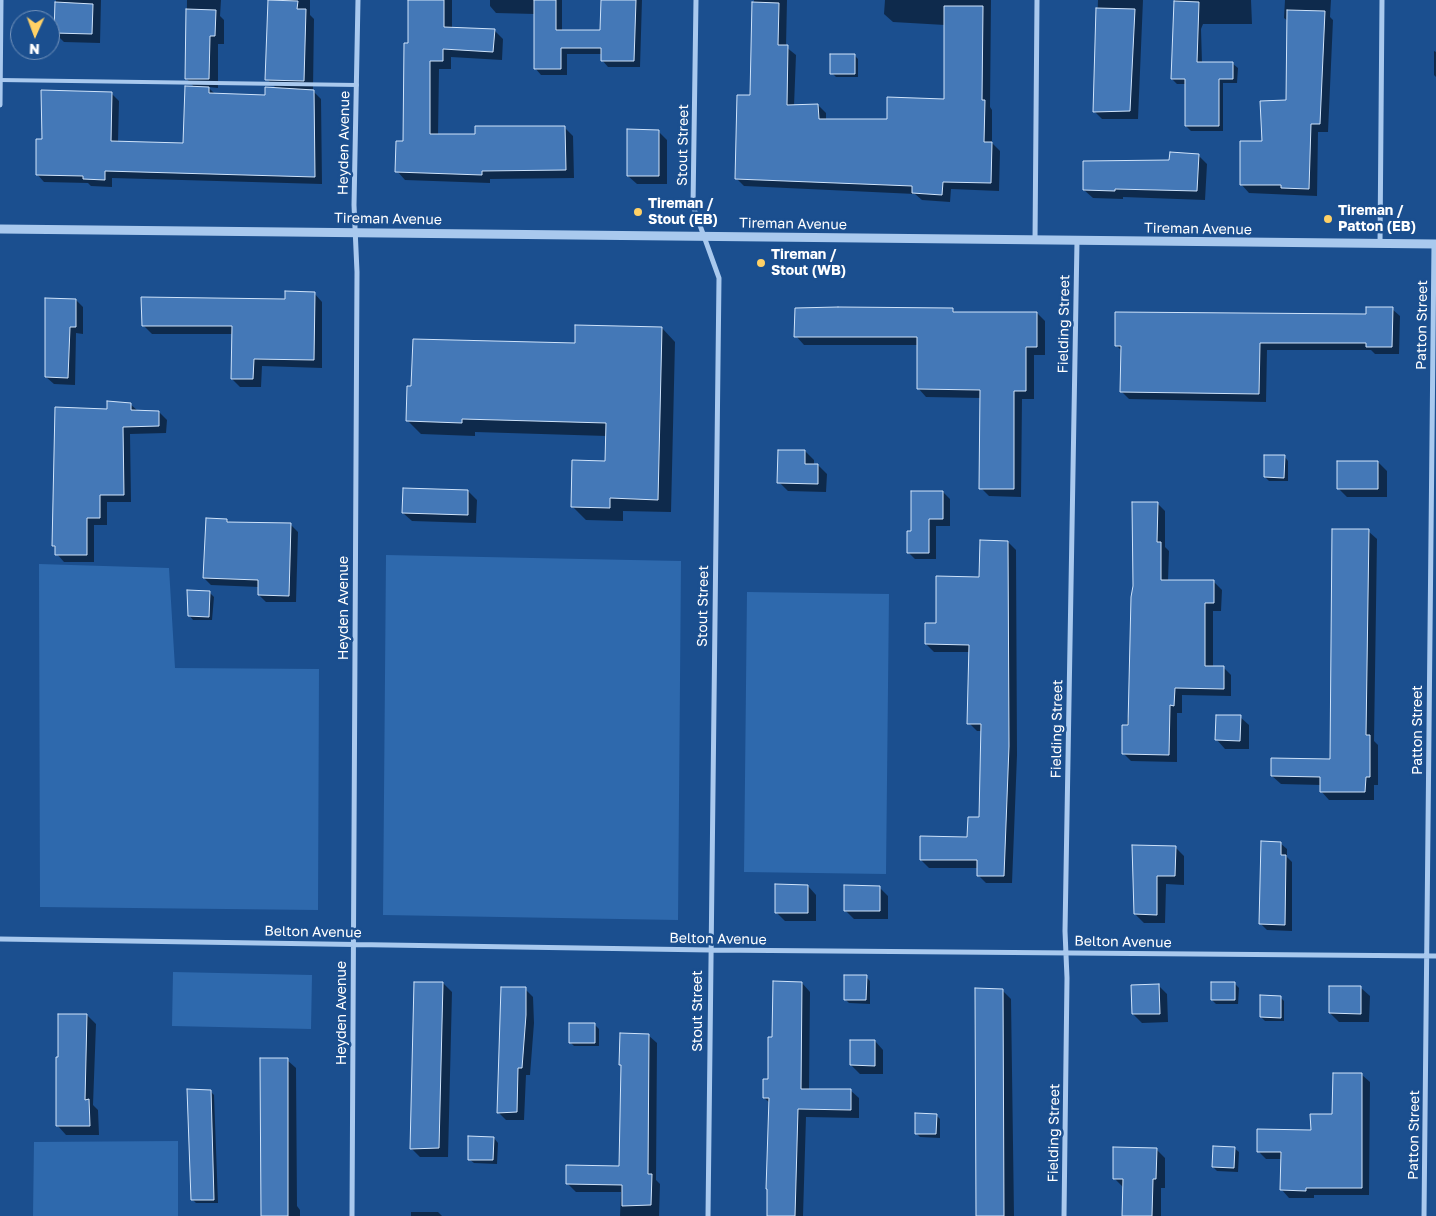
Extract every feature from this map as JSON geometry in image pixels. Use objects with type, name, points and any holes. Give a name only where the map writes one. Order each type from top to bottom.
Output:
[{"type":"street","points":[[0,105],[1,0]]},
{"type":"street","name":"Heyden Avenue","points":[[352,1216],[358,272],[355,233],[358,0]]},
{"type":"street","name":"Stout Street","points":[[696,0],[693,206],[719,278],[708,1216]]},
{"type":"street","points":[[1035,241],[1037,0]]},
{"type":"street","points":[[1380,244],[1382,0]]},
{"type":"street","name":"Tireman Avenue","points":[[0,229],[1077,242],[1435,244]]},
{"type":"street","name":"Fielding Street","points":[[1064,1216],[1067,978],[1065,952],[1077,242]]},
{"type":"street","name":"Patton Street","points":[[1424,1216],[1435,244]]},
{"type":"street","name":"Belton Avenue","points":[[0,939],[710,950],[1436,956]]},
{"type":"lane","points":[[0,80],[357,85]]},
{"type":"shaded area","points":[[386,555],[681,561],[678,920],[383,915]]},
{"type":"shaded area","points":[[39,564],[169,568],[175,668],[319,669],[318,910],[40,907]]},
{"type":"shaded area","points":[[747,592],[889,594],[886,874],[744,872]]},
{"type":"shaded area","points":[[173,972],[312,975],[311,1029],[172,1026]]},
{"type":"shaded area","points":[[178,1141],[178,1216],[33,1216],[34,1142]]},
{"type":"building","points":[[268,0],[298,1],[297,9],[306,9],[304,81],[265,80]]},
{"type":"building","points":[[408,0],[444,0],[444,27],[495,29],[493,52],[443,49],[443,61],[430,61],[430,134],[475,134],[475,126],[565,126],[566,170],[482,171],[482,175],[395,172],[396,141],[403,141],[404,43],[408,43]]},
{"type":"building","points":[[534,0],[556,0],[556,30],[600,30],[601,0],[636,0],[634,61],[601,61],[601,48],[561,48],[561,69],[534,69]]},
{"type":"building","points":[[1174,1],[1199,2],[1197,62],[1233,62],[1233,79],[1219,79],[1219,126],[1185,126],[1185,79],[1171,79]]},
{"type":"building","points":[[55,2],[93,4],[92,34],[60,33],[60,10],[55,10]]},
{"type":"building","points":[[752,2],[779,3],[778,45],[788,45],[787,105],[818,104],[819,119],[887,119],[887,97],[944,99],[944,6],[983,6],[982,100],[985,100],[984,142],[992,142],[991,183],[943,182],[942,195],[912,193],[912,186],[735,179],[737,95],[750,95]]},
{"type":"building","points":[[1096,8],[1135,9],[1130,111],[1093,112]]},
{"type":"building","points":[[186,9],[216,10],[215,36],[210,36],[209,79],[185,79]]},
{"type":"building","points":[[1287,10],[1325,11],[1320,124],[1311,124],[1309,189],[1281,188],[1281,185],[1240,185],[1240,141],[1262,141],[1260,101],[1286,100]]},
{"type":"building","points":[[830,54],[855,54],[855,74],[830,74]]},
{"type":"building","points":[[185,86],[209,87],[209,93],[265,95],[265,87],[314,90],[315,177],[105,171],[105,180],[83,179],[83,176],[36,175],[36,139],[42,139],[41,90],[112,92],[111,141],[183,143]]},
{"type":"building","points":[[627,129],[659,130],[659,176],[627,176]]},
{"type":"building","points":[[1170,152],[1199,154],[1197,191],[1083,190],[1083,161],[1169,160]]},
{"type":"building","points":[[285,291],[315,292],[314,360],[254,359],[253,379],[231,379],[232,326],[142,326],[141,297],[285,299]]},
{"type":"building","points":[[45,298],[76,299],[76,327],[70,327],[68,378],[45,377]]},
{"type":"building","points":[[1366,307],[1393,307],[1392,347],[1366,347],[1366,343],[1260,343],[1259,394],[1120,392],[1121,346],[1115,346],[1115,312],[1366,314]]},
{"type":"building","points":[[795,308],[953,308],[953,312],[1037,312],[1037,347],[1026,347],[1026,391],[1014,391],[1014,489],[979,489],[980,390],[917,389],[917,337],[794,337]]},
{"type":"building","points":[[575,325],[662,327],[658,500],[610,498],[610,508],[571,507],[572,460],[605,461],[606,423],[462,419],[462,423],[406,421],[407,386],[411,386],[413,339],[575,343]]},
{"type":"building","points":[[107,401],[131,403],[131,410],[159,411],[159,426],[123,427],[124,495],[100,495],[100,518],[87,518],[87,555],[55,555],[55,546],[52,546],[55,407],[107,409]]},
{"type":"building","points":[[778,450],[805,450],[805,464],[818,464],[818,484],[777,483]]},
{"type":"building","points":[[1264,455],[1285,455],[1284,478],[1264,477]]},
{"type":"building","points":[[1337,461],[1378,461],[1378,489],[1337,489]]},
{"type":"building","points":[[403,488],[468,490],[468,515],[402,513]]},
{"type":"building","points":[[911,491],[943,491],[943,519],[929,519],[929,553],[907,553],[907,531],[911,531]]},
{"type":"building","points":[[1132,502],[1158,502],[1157,542],[1161,542],[1161,580],[1214,580],[1214,603],[1205,603],[1205,666],[1224,666],[1224,689],[1175,688],[1174,706],[1170,705],[1169,755],[1122,754],[1122,725],[1128,725],[1131,597],[1133,586]]},
{"type":"building","points":[[206,518],[227,519],[227,522],[291,523],[289,596],[258,595],[258,580],[203,578]]},
{"type":"building","points":[[1332,529],[1369,529],[1366,735],[1370,735],[1370,777],[1366,777],[1365,792],[1320,792],[1320,777],[1271,776],[1271,758],[1330,759]]},
{"type":"building","points":[[980,540],[1008,541],[1009,746],[1004,876],[977,876],[977,860],[920,860],[920,836],[967,837],[968,817],[979,817],[981,724],[967,724],[969,645],[925,644],[925,623],[936,623],[936,576],[979,577]]},
{"type":"building","points":[[187,590],[210,591],[209,617],[188,616]]},
{"type":"building","points":[[1216,715],[1241,715],[1240,741],[1215,740]]},
{"type":"building","points":[[1261,841],[1281,842],[1281,855],[1286,855],[1285,925],[1259,924]]},
{"type":"building","points":[[1132,845],[1176,846],[1175,876],[1157,876],[1157,915],[1134,914]]},
{"type":"building","points":[[775,884],[808,885],[808,913],[775,913]]},
{"type":"building","points":[[844,885],[880,886],[880,911],[844,911]]},
{"type":"building","points":[[844,975],[867,975],[866,1000],[844,1000]]},
{"type":"building","points":[[773,981],[802,982],[801,1089],[851,1089],[851,1110],[798,1109],[795,1216],[767,1216],[769,1098],[763,1098],[763,1079],[768,1079],[768,1037],[772,1037]]},
{"type":"building","points":[[414,982],[443,982],[439,1148],[410,1149]]},
{"type":"building","points":[[1211,982],[1235,982],[1235,1000],[1211,1000]]},
{"type":"building","points":[[1159,984],[1160,1014],[1132,1014],[1131,985]]},
{"type":"building","points":[[1329,986],[1361,986],[1361,1014],[1329,1013]]},
{"type":"building","points":[[501,987],[526,987],[526,1015],[522,1068],[518,1068],[517,1112],[497,1113]]},
{"type":"building","points":[[975,988],[1003,989],[1004,1216],[976,1216]]},
{"type":"building","points":[[1260,995],[1281,996],[1281,1018],[1260,1017]]},
{"type":"building","points":[[58,1014],[87,1014],[85,1100],[89,1099],[90,1126],[56,1126]]},
{"type":"building","points":[[569,1023],[595,1023],[595,1043],[569,1043]]},
{"type":"building","points":[[620,1033],[649,1034],[648,1174],[652,1174],[651,1205],[622,1206],[622,1185],[566,1184],[566,1165],[619,1166]]},
{"type":"building","points":[[850,1040],[875,1040],[875,1066],[850,1065]]},
{"type":"building","points":[[260,1058],[288,1058],[288,1216],[261,1216]]},
{"type":"building","points":[[1333,1073],[1362,1073],[1362,1188],[1306,1188],[1306,1191],[1280,1190],[1281,1152],[1257,1152],[1257,1129],[1311,1130],[1310,1114],[1332,1114]]},
{"type":"building","points":[[187,1089],[211,1090],[214,1200],[191,1200]]},
{"type":"building","points":[[915,1113],[937,1114],[936,1134],[915,1134]]},
{"type":"building","points":[[468,1136],[494,1137],[493,1160],[468,1160]]},
{"type":"building","points":[[1213,1146],[1235,1147],[1234,1168],[1212,1167]]},
{"type":"building","points":[[1113,1147],[1157,1148],[1156,1179],[1153,1179],[1152,1216],[1122,1216],[1123,1179],[1113,1179]]},
{"type":"place","name":"Tireman / Stout (EB)","points":[[638,212]]},
{"type":"place","name":"Tireman / Patton (EB)","points":[[1328,219]]},
{"type":"place","name":"Tireman / Stout (WB)","points":[[761,263]]}]
